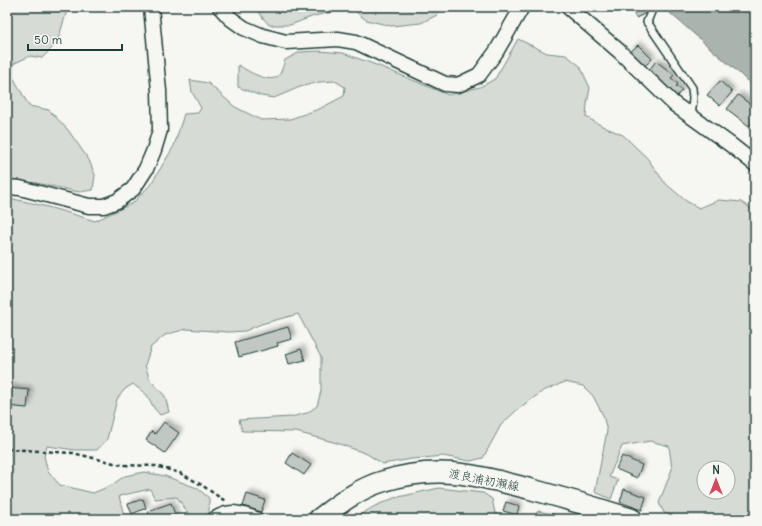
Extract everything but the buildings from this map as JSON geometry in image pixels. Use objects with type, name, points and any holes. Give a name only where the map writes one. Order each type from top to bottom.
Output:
[{"type":"main road","name":"渡良浦初瀬線","points":[[319,519],[340,503],[362,490],[383,481],[428,472],[457,472],[492,479],[576,501],[632,519]]},
{"type":"street","points":[[7,187],[20,188],[88,206],[104,206],[117,201],[133,189],[146,169],[160,130],[159,91],[151,7]]},
{"type":"street","points":[[220,7],[230,18],[244,28],[263,36],[286,42],[338,39],[356,42],[445,84],[458,85],[479,76],[496,52],[522,7]]},
{"type":"street","points":[[568,7],[619,51],[674,104],[755,164]]},
{"type":"street","points":[[214,519],[223,514],[237,513],[256,519]]},
{"type":"lane","points":[[653,7],[647,22],[692,88],[693,98],[691,117]]},
{"type":"path","points":[[7,449],[73,453],[122,465],[156,466],[180,473],[200,484],[222,499],[237,513]]},
{"type":"shaded area","points":[[7,7],[68,7],[57,43],[42,58],[30,56],[13,64],[13,77],[29,106],[49,110],[68,130],[89,160],[95,175],[93,190],[79,192],[36,183],[7,180]]},
{"type":"shaded area","points":[[254,7],[444,7],[437,15],[421,23],[391,26],[366,20],[351,8],[314,16],[290,25],[269,25]]},
{"type":"shaded area","points":[[663,7],[755,7],[755,89],[740,74]]},
{"type":"shaded area","points":[[518,39],[547,53],[566,55],[580,66],[590,88],[586,117],[623,135],[647,158],[665,183],[686,201],[699,208],[719,200],[741,202],[755,211],[755,519],[683,519],[664,513],[659,503],[672,469],[669,446],[650,441],[622,446],[609,477],[618,480],[611,499],[595,492],[607,431],[603,415],[593,396],[583,386],[565,382],[543,391],[518,409],[501,425],[483,458],[470,461],[443,456],[383,464],[367,454],[337,443],[296,432],[242,431],[239,420],[291,417],[307,413],[317,406],[321,391],[321,357],[298,314],[261,324],[245,331],[228,332],[186,329],[165,335],[151,347],[145,365],[150,380],[165,396],[169,412],[160,415],[154,408],[147,395],[133,384],[125,389],[117,399],[107,439],[97,450],[75,450],[47,446],[44,456],[48,472],[60,485],[93,493],[110,486],[125,476],[144,472],[165,476],[197,488],[209,498],[209,513],[198,519],[192,519],[177,497],[155,499],[150,489],[119,496],[124,516],[119,519],[7,519],[7,198],[40,205],[95,221],[133,203],[151,184],[174,146],[184,114],[198,113],[201,108],[192,92],[190,80],[208,83],[235,107],[261,120],[290,119],[319,109],[344,96],[345,87],[335,81],[319,82],[300,87],[274,98],[261,96],[238,87],[238,65],[262,77],[273,78],[277,77],[280,73],[285,60],[300,52],[319,51],[343,53],[379,66],[448,95],[480,87],[495,79]]},
{"type":"shaded area","points":[[439,488],[483,493],[492,499],[495,513],[505,519],[353,519],[375,506],[394,498]]},
{"type":"shaded area","points":[[538,511],[578,519],[533,519]]}]
